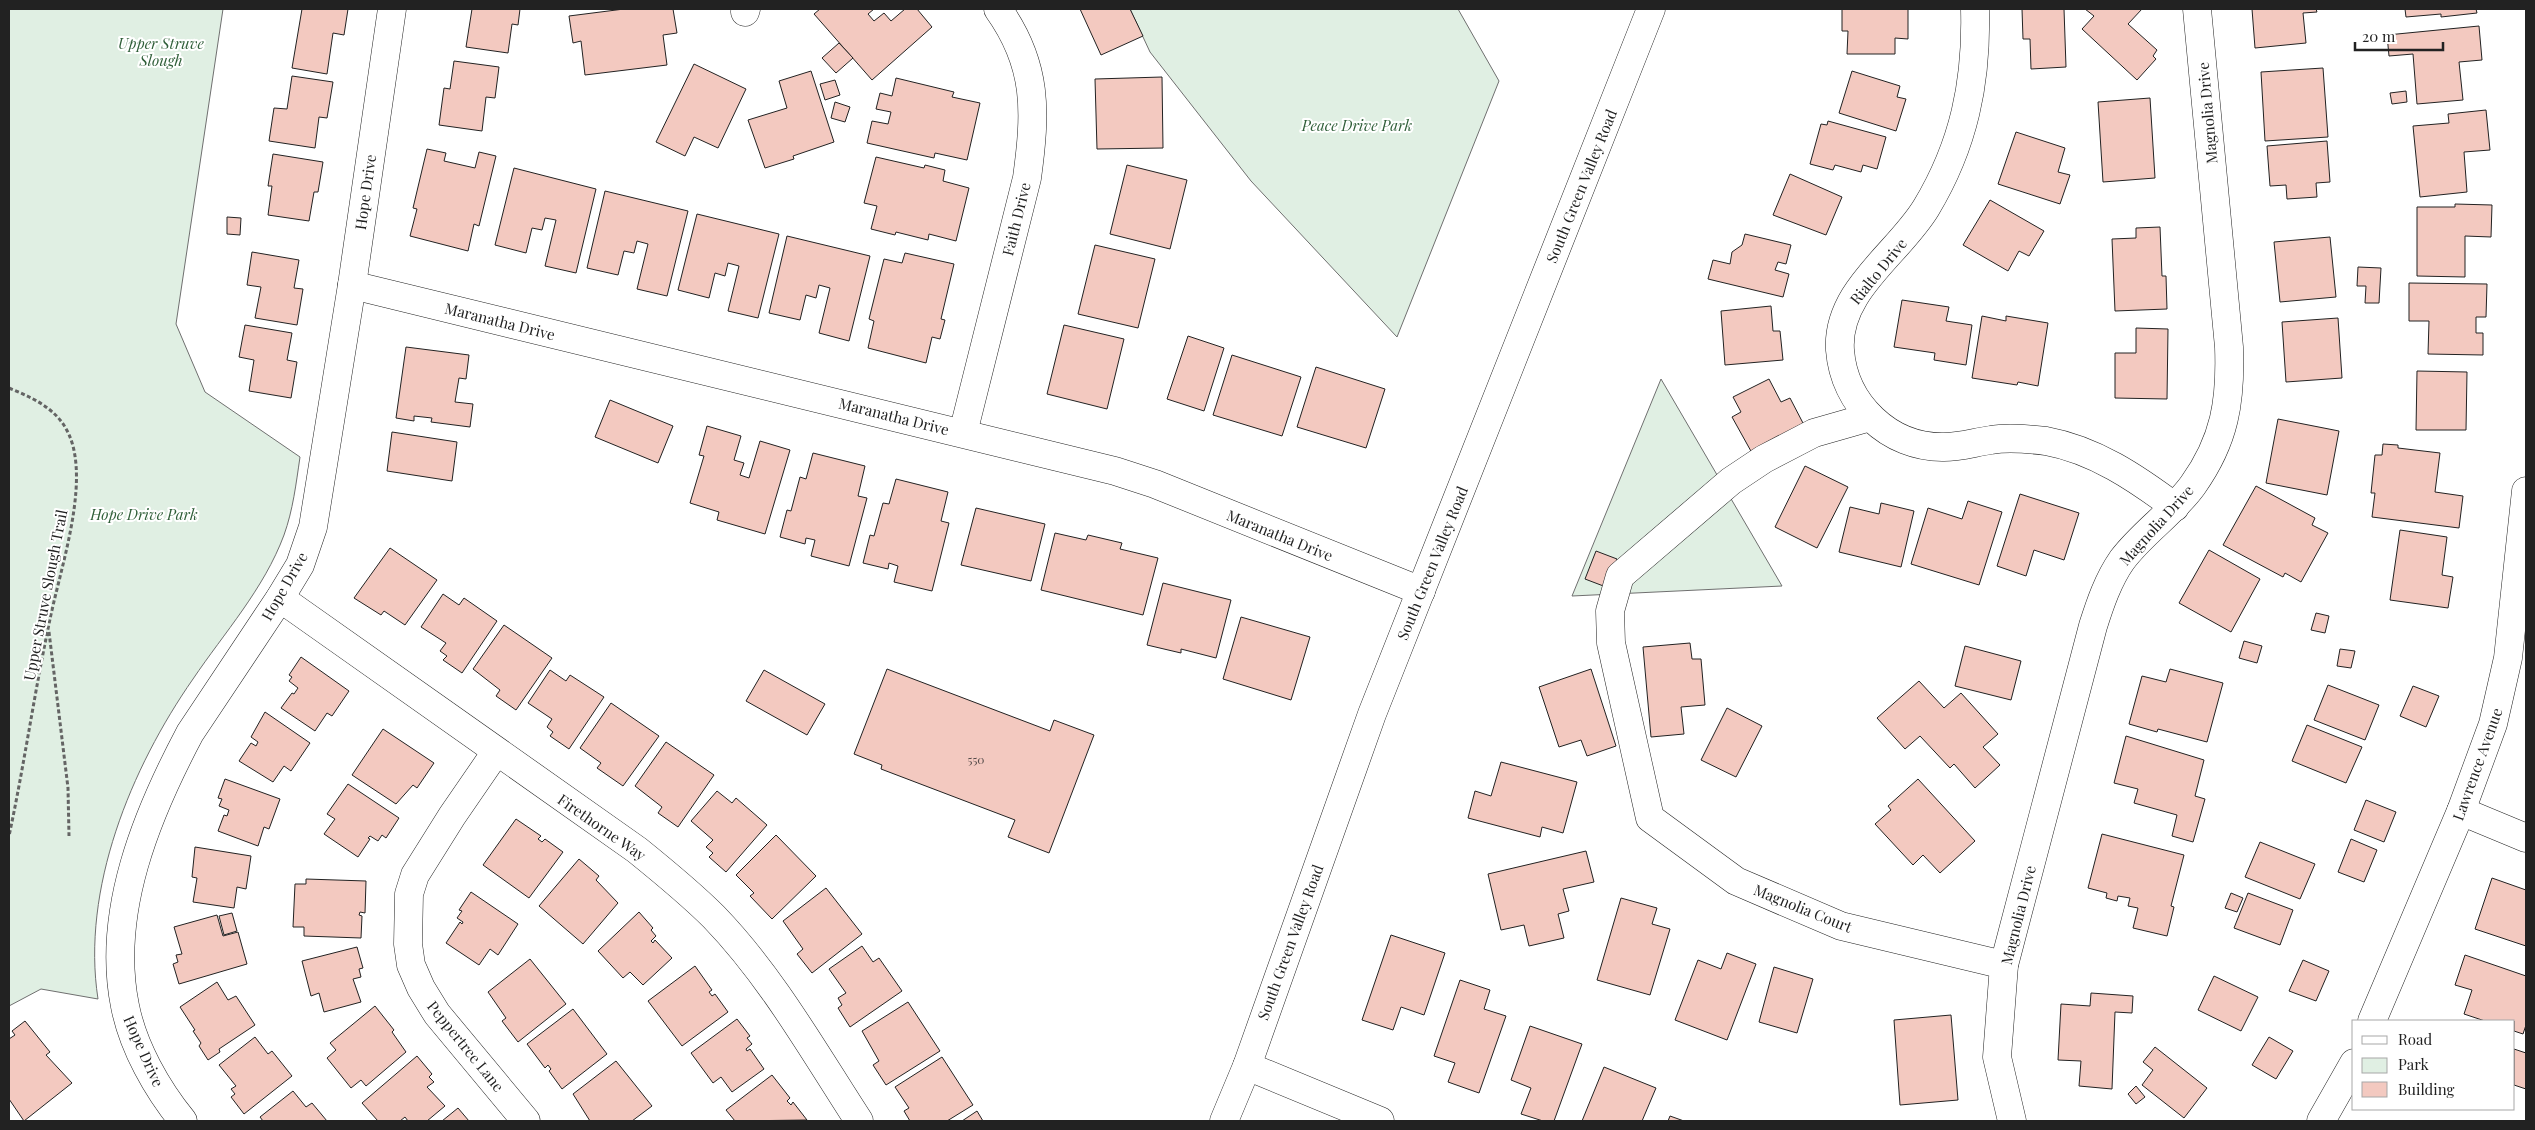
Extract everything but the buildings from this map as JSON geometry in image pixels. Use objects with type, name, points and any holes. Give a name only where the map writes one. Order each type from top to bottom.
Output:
[{"type":"street","name":"Hope Drive","points":[[182,1121],[151,1072],[130,1027],[125,1007],[122,942],[129,889],[150,819],[179,754],[217,691],[300,565],[314,527],[352,285],[392,9]]},
{"type":"street","name":"Faith Drive","points":[[963,433],[1027,178],[1031,148],[1033,97],[1029,74],[1022,48],[998,9]]},
{"type":"street","name":"South Green Valley Road","points":[[1224,1121],[1247,1066],[1372,714],[1651,9]]},
{"type":"street","name":"Rialto Drive","points":[[1974,9],[1975,62],[1965,115],[1952,158],[1925,210],[1908,234],[1855,295],[1842,325],[1841,361],[1846,379],[1853,396],[1870,417],[1897,437],[1929,446],[1945,447],[1994,439],[2047,442],[2074,449],[2102,460],[2125,472],[2175,507]]},
{"type":"street","name":"Magnolia Drive","points":[[2012,1121],[1997,1057],[2004,965],[2100,605],[2113,574],[2122,560],[2175,507],[2193,485],[2208,462],[2218,440],[2230,397],[2229,348],[2197,9]]},
{"type":"street","name":"Maranatha Drive","points":[[352,285],[1115,471],[1155,484],[1421,591]]},
{"type":"street","name":"Magnolia Court","points":[[1870,417],[1814,433],[1756,465],[1723,487],[1620,576],[1610,611],[1611,643],[1650,818],[1736,881],[1841,926],[2004,965]]},
{"type":"street","name":"Lawrence Avenue","points":[[2372,1020],[2461,811],[2484,753],[2501,697],[2515,602],[2526,497]]},
{"type":"street","name":"Firethorne Way","points":[[280,598],[637,850],[715,918],[774,991],[860,1121]]},
{"type":"street","name":"Peppertree Lane","points":[[496,752],[452,816],[415,875],[408,894],[408,944],[411,965],[421,988],[437,1014],[526,1121]]},
{"type":"street","points":[[2461,811],[2526,838]]},
{"type":"street","points":[[1247,1066],[1380,1121]]},
{"type":"street","points":[[2321,1121],[2352,1067]]},
{"type":"path","name":"Upper Struve Slough Trail","points":[[9,388],[47,406],[59,417],[72,445],[77,475],[74,507],[48,626],[28,750],[9,836]]},
{"type":"path","points":[[48,626],[68,788],[69,836]]},
{"type":"green space","name":"Hope Drive Park","points":[[9,9],[223,9],[176,324],[205,392],[300,457],[290,516],[276,555],[243,610],[170,714],[131,790],[116,831],[104,873],[97,915],[95,957],[98,999],[41,989],[9,1006]]},
{"type":"green space","name":"Peace Drive Park","points":[[1130,9],[1458,9],[1499,81],[1397,337],[1251,181],[1150,52]]},
{"type":"green space","points":[[1661,379],[1782,586],[1572,596]]},
{"type":"park label","name":"Upper Struve Slough","points":[[161,52]]}]
